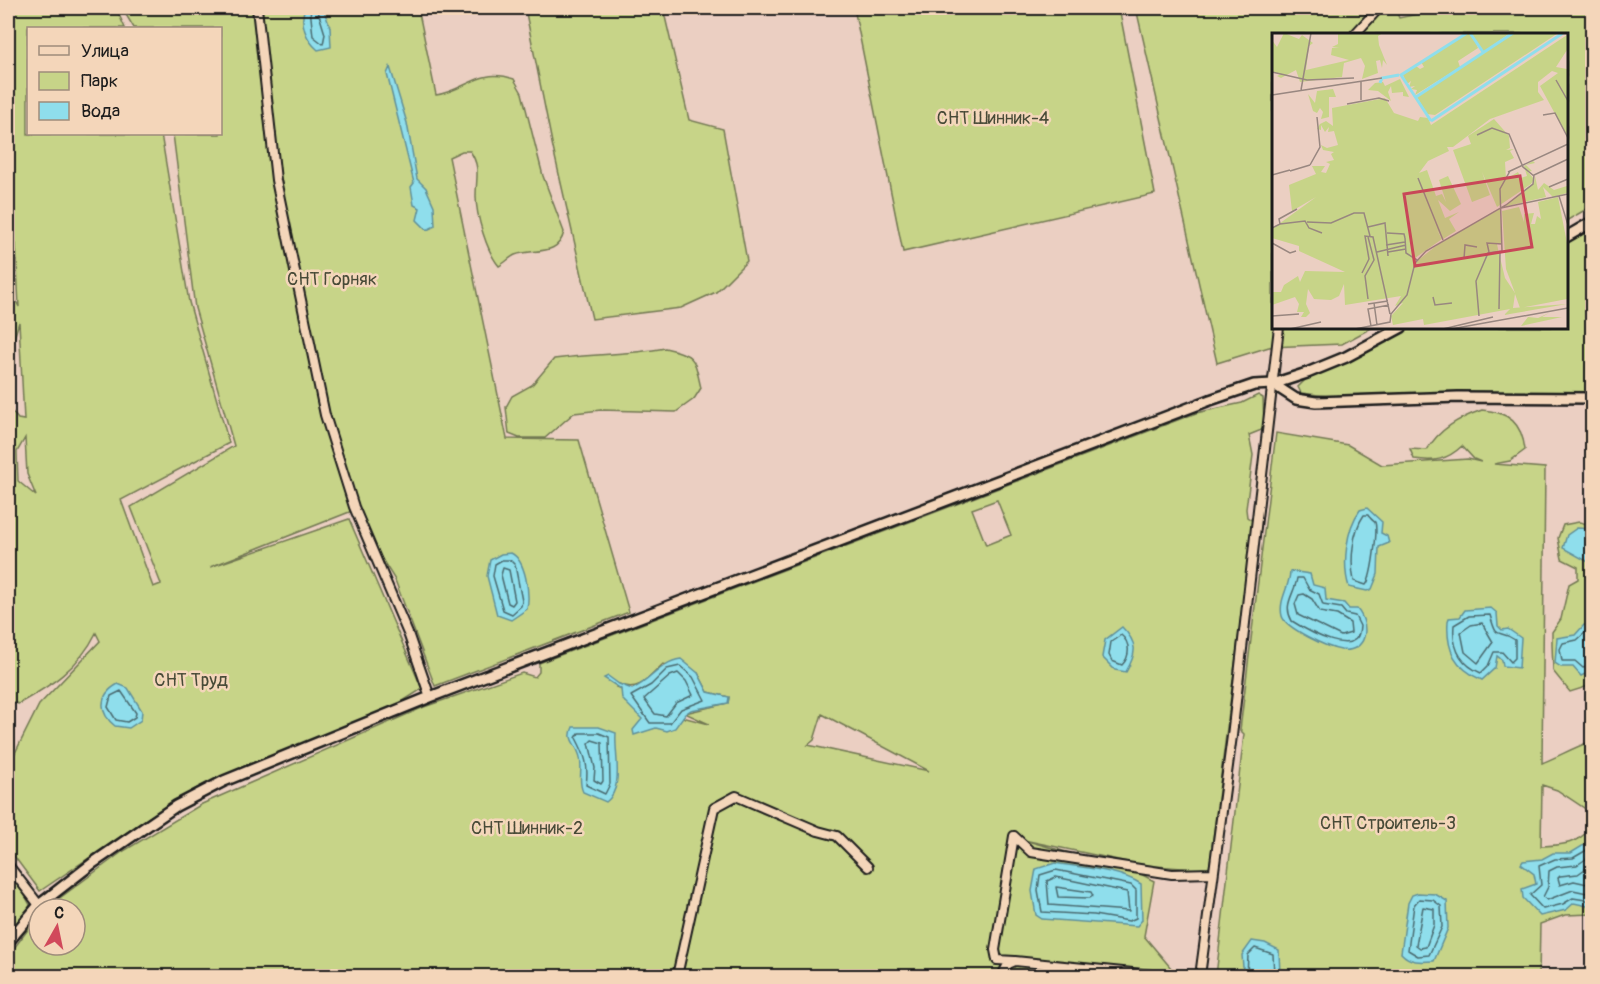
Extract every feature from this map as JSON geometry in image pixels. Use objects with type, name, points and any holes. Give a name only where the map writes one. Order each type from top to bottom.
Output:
[{"type":"street","points":[[257,8],[276,180],[325,415],[354,507],[409,636],[430,697]]},
{"type":"street","points":[[1356,33],[1379,8]]},
{"type":"street","points":[[1567,236],[1593,222]]},
{"type":"street","points":[[1200,976],[1232,736],[1279,328]]},
{"type":"street","points":[[50,897],[124,841],[199,793],[430,697],[1210,400],[1254,385],[1273,384],[1346,357],[1400,328]]},
{"type":"street","points":[[1273,384],[1296,399],[1316,402],[1458,397],[1593,398]]},
{"type":"street","points":[[677,976],[714,808],[736,796],[818,831],[837,836],[868,867]]},
{"type":"street","points":[[1162,976],[997,960],[995,950],[1014,836],[1031,852],[1172,874],[1212,873]]},
{"type":"street","points":[[8,865],[33,897]]},
{"type":"street","points":[[8,942],[27,919]]},
{"type":"street","points":[[1002,976],[1008,964],[1015,961]]},
{"type":"green space","points":[[13,8],[116,8],[125,27],[27,27],[27,135],[161,135],[189,302],[229,443],[121,500],[153,587],[161,584],[131,507],[234,446],[195,308],[173,135],[222,135],[222,27],[133,27],[122,8],[418,8],[436,95],[482,77],[502,76],[514,79],[522,93],[543,176],[564,232],[557,245],[545,250],[515,255],[499,266],[486,243],[480,223],[476,204],[476,162],[470,151],[462,151],[449,157],[507,439],[579,440],[629,612],[435,686],[395,580],[352,511],[210,567],[349,519],[422,689],[392,708],[199,787],[148,818],[40,891],[8,848],[8,767],[39,705],[100,641],[96,633],[72,666],[41,690],[18,704],[8,700],[8,407],[18,419],[24,420],[19,322],[8,358],[8,219],[15,228],[13,167],[11,174],[8,174],[8,140],[13,153]],"holes":[[[16,244],[19,307],[11,291]],[[25,438],[27,474],[36,496],[18,481],[17,452]]]},
{"type":"green space","points":[[525,8],[663,8],[689,120],[723,129],[747,261],[716,292],[681,308],[592,319],[553,148]]},
{"type":"green space","name":"СНТ Шинник-4","points":[[854,8],[1119,8],[1155,194],[903,252]]},
{"type":"green space","points":[[1136,8],[1395,8],[1399,18],[1446,8],[1592,8],[1592,206],[1567,220],[1567,33],[1272,33],[1272,328],[1371,328],[1342,344],[1269,347],[1217,363]]},
{"type":"green space","points":[[1592,228],[1592,394],[1451,392],[1328,396],[1301,393],[1298,387],[1307,378],[1355,357],[1411,328],[1567,328],[1567,242]]},
{"type":"green space","points":[[665,348],[689,356],[695,364],[701,388],[694,399],[676,412],[601,410],[574,413],[545,438],[519,438],[509,434],[506,407],[512,396],[532,385],[554,359]]},
{"type":"green space","name":"СНТ Шинник-2","points":[[1258,395],[1263,398],[1264,429],[1249,435],[1253,455],[1246,509],[1247,517],[1253,521],[1209,870],[1142,865],[1024,840],[1137,872],[1154,881],[1144,936],[1171,968],[1170,976],[8,976],[8,956],[27,931],[27,957],[87,957],[87,897],[61,897],[122,852],[202,804],[424,707],[522,673],[535,677],[539,672],[539,663],[1196,413],[1242,403]],"holes":[[[997,500],[1011,535],[986,545],[972,509]],[[663,664],[698,673],[708,692],[729,697],[728,703],[685,713],[709,724],[625,702],[621,689],[616,687],[619,684],[626,687],[638,685]],[[822,714],[929,771],[808,745],[814,740]]]},
{"type":"green space","name":"СНТ Строитель-3","points":[[1482,410],[1500,413],[1507,416],[1521,433],[1525,450],[1510,461],[1494,464],[1545,468],[1542,763],[1592,741],[1592,914],[1565,915],[1540,924],[1539,976],[1216,976],[1244,734],[1240,730],[1276,433],[1348,445],[1382,465],[1468,459],[1481,462],[1474,459],[1462,446],[1446,457],[1434,460],[1414,459],[1410,449],[1427,450],[1444,430]],"holes":[[[1542,785],[1557,790],[1587,810],[1591,828],[1574,841],[1541,846]]]},
{"type":"green space","points":[[1579,522],[1592,525],[1592,685],[1570,692],[1553,671],[1552,632],[1561,619],[1569,584],[1578,579],[1578,567],[1562,559],[1558,538],[1563,525]]},
{"type":"green space","points":[[8,865],[27,900],[27,910],[8,944]]},
{"type":"water","points":[[305,8],[323,8],[330,27],[331,47],[318,50],[310,41],[303,25]]},
{"type":"water","points":[[390,67],[407,123],[417,179],[426,188],[434,206],[435,226],[427,230],[417,220],[420,208],[414,205],[411,187],[414,183],[387,74]]},
{"type":"water","points":[[1367,508],[1382,522],[1381,533],[1387,536],[1389,543],[1379,547],[1378,574],[1372,589],[1367,591],[1349,587],[1346,558],[1351,527],[1360,510]]},
{"type":"water","points":[[1577,528],[1592,529],[1592,564],[1563,548],[1567,535]]},
{"type":"water","points":[[511,553],[523,570],[528,595],[527,609],[511,620],[497,615],[487,576],[490,560],[501,554]]},
{"type":"water","points":[[1290,571],[1310,574],[1313,585],[1325,588],[1326,600],[1344,603],[1349,609],[1357,609],[1365,630],[1361,643],[1350,650],[1327,646],[1299,632],[1285,621],[1281,610]]},
{"type":"water","points":[[1491,608],[1497,613],[1498,626],[1502,630],[1508,629],[1521,638],[1519,668],[1503,666],[1502,660],[1497,656],[1495,668],[1482,680],[1465,670],[1454,657],[1449,641],[1448,621],[1449,618],[1460,617],[1465,610]]},
{"type":"water","points":[[1584,625],[1591,626],[1592,629],[1590,672],[1581,676],[1573,667],[1561,667],[1555,663],[1557,638],[1575,635]]},
{"type":"water","points":[[1122,627],[1131,638],[1134,648],[1134,654],[1126,672],[1115,670],[1102,657],[1105,640]]},
{"type":"water","points":[[681,659],[698,673],[708,692],[729,697],[728,703],[691,710],[685,714],[675,728],[667,731],[656,728],[634,735],[633,730],[642,719],[622,699],[621,689],[604,678],[608,676],[632,689],[667,664]]},
{"type":"water","points":[[118,684],[128,688],[142,711],[141,720],[129,728],[115,726],[104,710],[103,704],[107,693]]},
{"type":"water","points":[[573,727],[599,727],[616,733],[617,779],[612,796],[606,802],[583,792],[580,759],[571,738]]},
{"type":"water","points":[[1592,840],[1592,907],[1574,903],[1566,910],[1540,916],[1523,898],[1522,889],[1536,884],[1534,874],[1521,864],[1523,861],[1542,859],[1553,853],[1571,853]]},
{"type":"water","points":[[1055,863],[1110,872],[1141,884],[1142,920],[1137,926],[1042,919],[1036,915],[1032,891],[1036,869]]},
{"type":"water","points":[[1435,894],[1447,901],[1448,928],[1434,961],[1420,962],[1401,953],[1408,903],[1412,895]]},
{"type":"water","points":[[1252,941],[1265,943],[1279,950],[1280,976],[1240,976],[1243,967],[1242,955]]},
{"type":"park label","name":"СНТ Горняк","points":[[332,279]]},
{"type":"park label","name":"СНТ Труд","points":[[191,680]]}]
